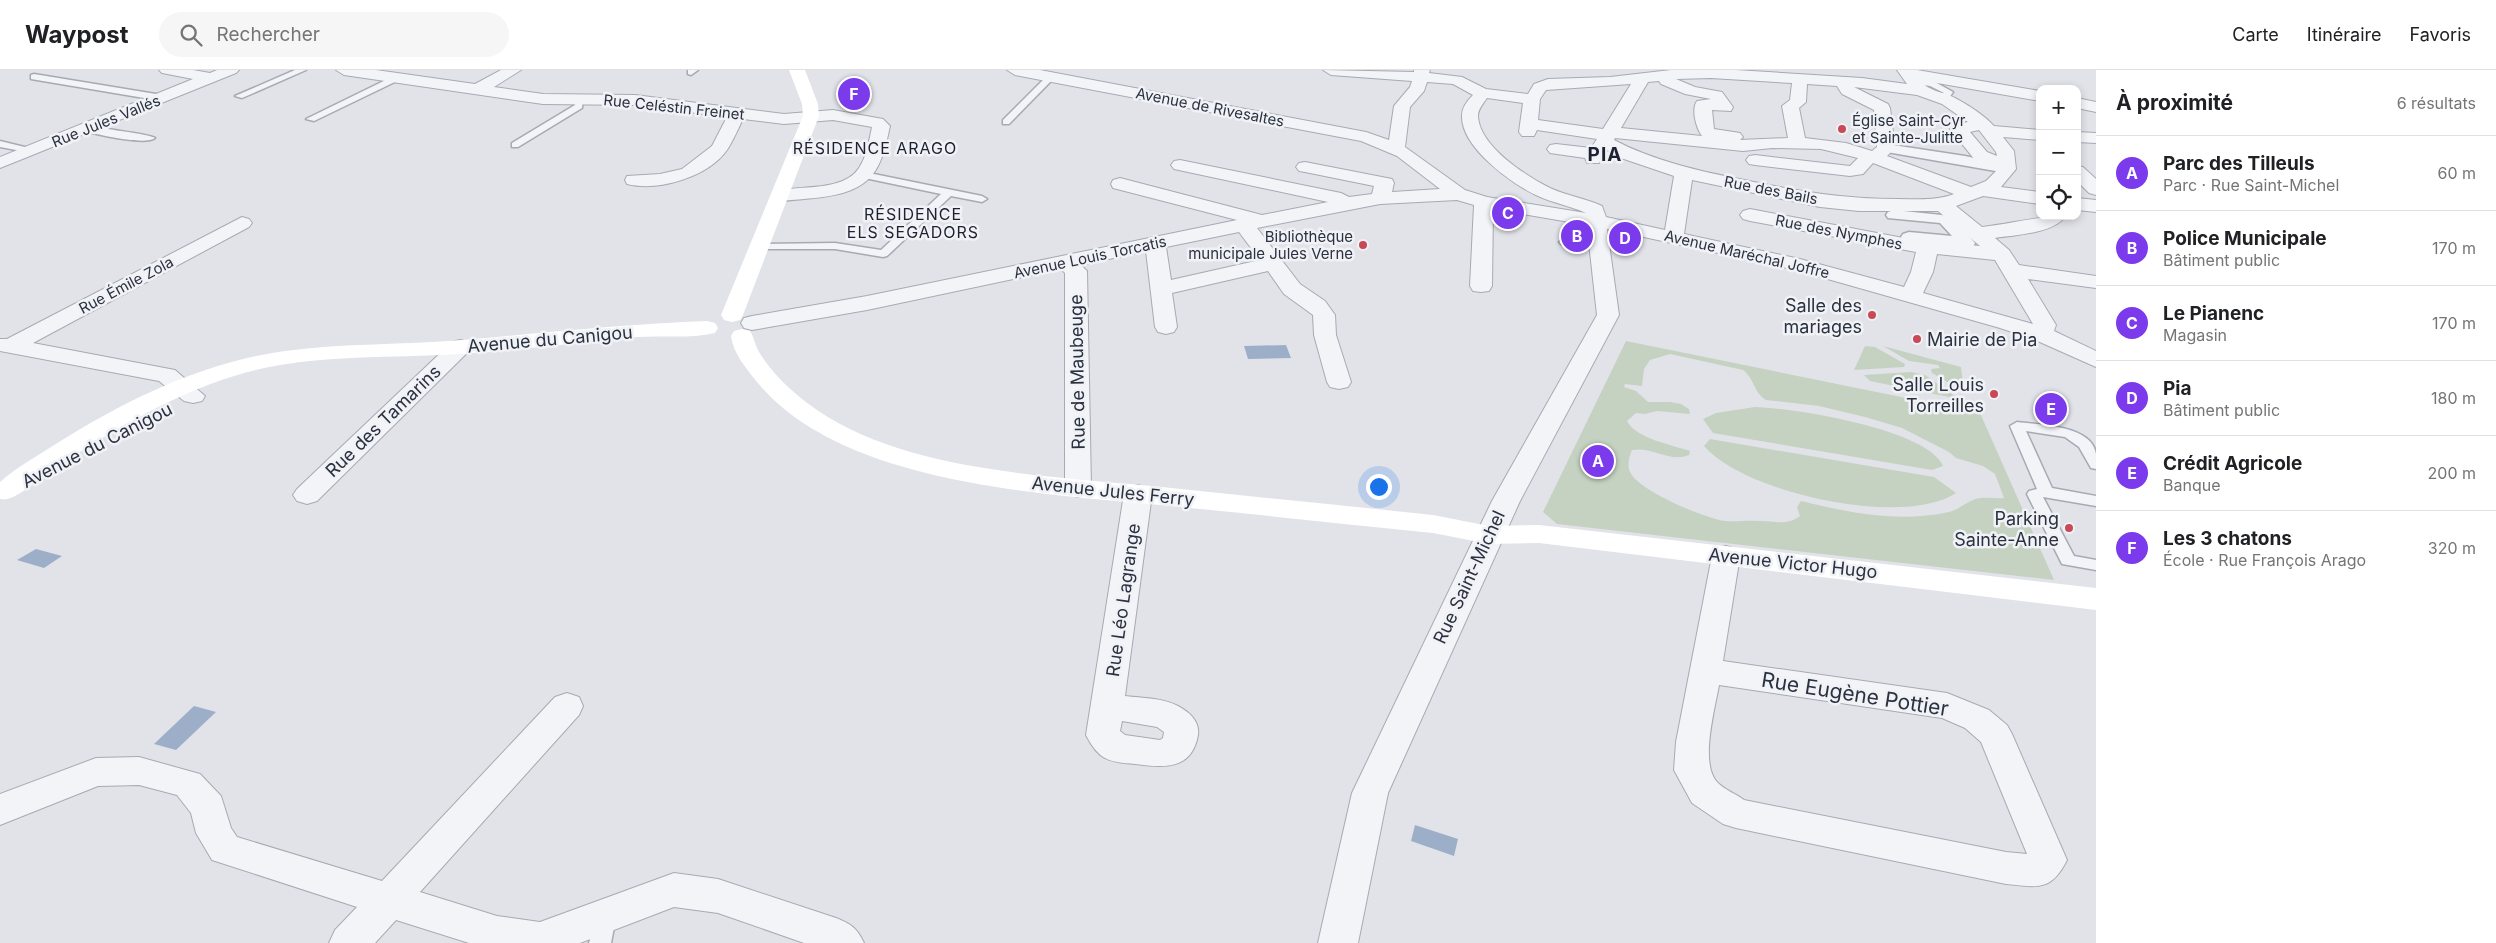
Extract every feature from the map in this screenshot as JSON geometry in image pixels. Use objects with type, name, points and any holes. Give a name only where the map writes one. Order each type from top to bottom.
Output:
[{"type":"main road","points":[[711,333],[711,322],[720,318],[742,325],[760,247],[782,195],[811,116],[810,104],[797,70]]},
{"type":"main road","name":"Avenue Jules Ferry","points":[[742,325],[743,344],[763,375]]},
{"type":"main road","name":"Avenue du Canigou","points":[[3,493],[33,480],[188,391],[247,376],[393,350],[460,347],[642,330],[711,333]]},
{"type":"main road","name":"Avenue Jules Ferry","points":[[711,333],[763,375],[802,413],[858,443],[966,474],[1078,488],[1434,524],[1489,535]]},
{"type":"main road","name":"Avenue Victor Hugo","points":[[1489,535],[1539,534],[2096,599]]},
{"type":"street","points":[[168,70],[212,78]]},
{"type":"street","name":"Rue Jules Vallés","points":[[0,163],[230,70]]},
{"type":"street","name":"Rue Celéstin Freinet","points":[[344,70],[543,99],[635,100],[784,119],[833,115],[877,123],[881,126],[864,176]]},
{"type":"street","points":[[405,78],[432,70]]},
{"type":"street","points":[[478,89],[513,70]]},
{"type":"street","name":"Avenue de Rivesaltes","points":[[1015,70],[1366,137],[1399,151]]},
{"type":"street","points":[[1331,70],[1421,73],[1456,80],[1482,93],[1532,99]]},
{"type":"street","points":[[1399,151],[1402,106],[1418,88],[1421,73]]},
{"type":"street","points":[[1529,82],[1548,84],[1711,73],[1799,87],[1911,79],[2036,95]]},
{"type":"street","points":[[1649,78],[1691,91],[1716,96],[1724,107],[1703,104],[1705,129],[1708,133],[1745,143]]},
{"type":"street","points":[[1602,145],[1649,78]]},
{"type":"street","points":[[1911,79],[1937,97],[1960,108],[1986,128],[2005,151],[2006,168],[1993,185],[1943,205],[1968,233],[1967,243],[1917,244]]},
{"type":"street","points":[[1684,145],[1703,154],[1807,165],[1840,172],[1857,170],[1877,154],[1882,108],[1848,91],[1843,83]]},
{"type":"street","points":[[1548,84],[1540,87],[1532,99],[1528,128],[1602,145]]},
{"type":"street","points":[[1799,87],[1818,98]]},
{"type":"street","points":[[1797,142],[1790,106],[1798,102],[1799,87]]},
{"type":"street","points":[[1482,93],[1471,110],[1470,117],[1473,131],[1489,152],[1544,192],[1582,203],[1595,210],[1598,221]]},
{"type":"street","points":[[1837,100],[1874,104]]},
{"type":"street","points":[[2081,104],[2096,107]]},
{"type":"street","points":[[634,180],[660,180],[688,173],[719,150],[737,113]]},
{"type":"street","points":[[2006,168],[1982,156],[1959,129],[1986,128],[2036,134]]},
{"type":"street","points":[[2081,137],[2096,138]]},
{"type":"street","points":[[1556,150],[1602,145],[1797,142],[1877,154],[1965,160],[2006,168]]},
{"type":"street","name":"Rue des Bails","points":[[1602,145],[1684,172],[1820,201],[1891,210],[1943,205]]},
{"type":"street","name":"Avenue Maréchal Joffre","points":[[1399,151],[1458,194],[1484,202],[1598,221],[1800,265],[1911,295],[2041,334],[2096,360]]},
{"type":"street","points":[[1877,154],[1976,191],[2036,198]]},
{"type":"street","points":[[1180,166],[1355,202]]},
{"type":"street","points":[[1305,167],[1385,183],[1380,198]]},
{"type":"street","points":[[1674,237],[1684,172]]},
{"type":"street","points":[[2081,175],[2096,189]]},
{"type":"street","points":[[782,195],[842,187],[864,176]]},
{"type":"street","points":[[1120,184],[1253,223],[1272,264],[1292,288],[1317,306],[1324,315],[1324,335],[1339,382]]},
{"type":"street","points":[[1746,254],[1750,215],[1756,188]]},
{"type":"street","name":"Avenue Louis Torcatis","points":[[742,325],[867,304],[1355,202],[1380,198],[1458,194]]},
{"type":"street","points":[[1481,286],[1484,202]]},
{"type":"street","points":[[1891,210],[1945,219],[1968,233],[2006,262],[2045,325],[2041,334]]},
{"type":"street","points":[[1891,210],[1917,244],[1922,272],[1911,295]]},
{"type":"street","name":"Rue des Nymphes","points":[[1750,215],[1917,244],[2096,282]]},
{"type":"street","points":[[1968,233],[2033,227],[2048,220]]},
{"type":"street","name":"Rue Saint-Michel","points":[[1338,943],[1370,792],[1489,535],[1608,316],[1598,221]]},
{"type":"street","name":"Rue Émile Zola","points":[[5,345],[242,223]]},
{"type":"street","points":[[1155,243],[1166,327]]},
{"type":"street","name":"Rue de Maubeuge","points":[[1065,262],[1076,271],[1078,488]]},
{"type":"street","points":[[1161,289],[1272,264]]},
{"type":"street","points":[[5,345],[167,375],[188,391]]},
{"type":"street","name":"Rue des Tamarins","points":[[306,495],[460,347]]},
{"type":"street","name":"Rue Léo Lagrange","points":[[1109,706],[1138,494]]},
{"type":"street","points":[[1706,670],[1726,556]]},
{"type":"street","name":"Rue Eugène Pottier","points":[[1706,670],[1947,706],[1977,719],[1994,734],[2048,860],[2038,871],[2006,868],[1736,813],[1705,793],[1691,770],[1693,742],[1706,670]]},
{"type":"street","points":[[349,943],[567,706]]},
{"type":"street","points":[[0,810],[96,772],[139,771],[188,784],[208,807],[214,834],[225,848],[497,934],[540,940],[603,930],[674,890],[718,896],[836,936],[844,943]]},
{"type":"lane","points":[[239,96],[302,70]]},
{"type":"lane","points":[[34,77],[162,98]]},
{"type":"lane","points":[[1006,122],[1051,77]]},
{"type":"lane","points":[[311,119],[405,78]]},
{"type":"lane","points":[[515,145],[579,106],[579,99]]},
{"type":"lane","points":[[86,129],[137,138],[150,138]]},
{"type":"lane","points":[[0,144],[32,150]]},
{"type":"lane","points":[[864,176],[982,199]]},
{"type":"lane","points":[[760,247],[835,246],[883,254],[948,192]]},
{"type":"lane","points":[[1565,242],[1600,246]]},
{"type":"lane","points":[[2046,492],[2017,426],[2069,433],[2091,445],[2096,465]]},
{"type":"lane","points":[[2096,501],[2046,492],[2034,494],[2068,560],[2096,565]]},
{"type":"green space","points":[[1626,341],[1980,413],[2054,580],[1557,524],[1543,512]],"holes":[[[1670,354],[1743,370],[1766,400],[1819,406],[1902,428],[1949,452],[1956,458],[1983,466],[1995,474],[2004,498],[1977,499],[1949,512],[1912,517],[1856,513],[1801,501],[1797,507],[1800,516],[1790,521],[1725,521],[1703,515],[1658,495],[1636,479],[1630,472],[1629,467],[1629,458],[1632,450],[1647,450],[1675,457],[1689,455],[1690,451],[1646,436],[1631,427],[1627,421],[1636,413],[1645,414],[1657,411],[1690,414],[1689,409],[1681,404],[1648,402],[1636,391],[1624,387],[1625,384],[1642,386],[1644,369],[1650,360]]]},
{"type":"green space","points":[[1865,346],[1875,347],[1905,364],[1904,367],[1854,370]]},
{"type":"green space","points":[[1883,346],[1961,367],[1964,392],[1932,373],[1931,369],[1940,368],[1938,365],[1909,361]]},
{"type":"green space","points":[[1911,372],[1925,375],[1959,399],[1870,381],[1864,375]]},
{"type":"green space","points":[[1755,407],[1827,416],[1887,431],[1912,441],[1932,453],[1943,466],[1932,470],[1713,433],[1703,419],[1716,413]]},
{"type":"green space","points":[[1710,439],[1934,477],[1956,493],[1932,503],[1900,507],[1864,506],[1826,500],[1788,491],[1753,478],[1724,463],[1704,446]]},
{"type":"water","points":[[1286,345],[1291,358],[1248,359],[1244,346]]},
{"type":"water","points":[[36,549],[62,556],[44,568],[17,560]]},
{"type":"water","points":[[194,706],[216,712],[176,750],[154,744]]},
{"type":"water","points":[[1415,825],[1458,839],[1454,856],[1411,841]]},
{"type":"place","name":"Les 3 chatons","points":[[854,94]]},
{"type":"place","name":"Église Saint-Cyr et Sainte-Julitte","points":[[1842,129]]},
{"type":"place","name":"Le Pianenc","points":[[1508,213]]},
{"type":"place","name":"Police Municipale","points":[[1577,236]]},
{"type":"place","name":"Pia","points":[[1625,238]]},
{"type":"place","name":"Bibliothèque municipale Jules Verne","points":[[1363,245]]},
{"type":"place","name":"Salle des mariages","points":[[1872,315]]},
{"type":"place","name":"Mairie de Pia","points":[[1917,339]]},
{"type":"place","name":"Salle Louis Torreilles","points":[[1994,394]]},
{"type":"place","name":"Crédit Agricole","points":[[2051,409]]},
{"type":"place","name":"Parc des Tilleuls","points":[[1598,461]]},
{"type":"place","name":"Parking Sainte-Anne","points":[[2069,528]]},
{"type":"district","name":"RÉSIDENCE ARAGO","points":[[875,148]]},
{"type":"district","name":"PIA","points":[[1605,154]]},
{"type":"district","name":"RÉSIDENCE ELS SEGADORS","points":[[913,223]]}]
